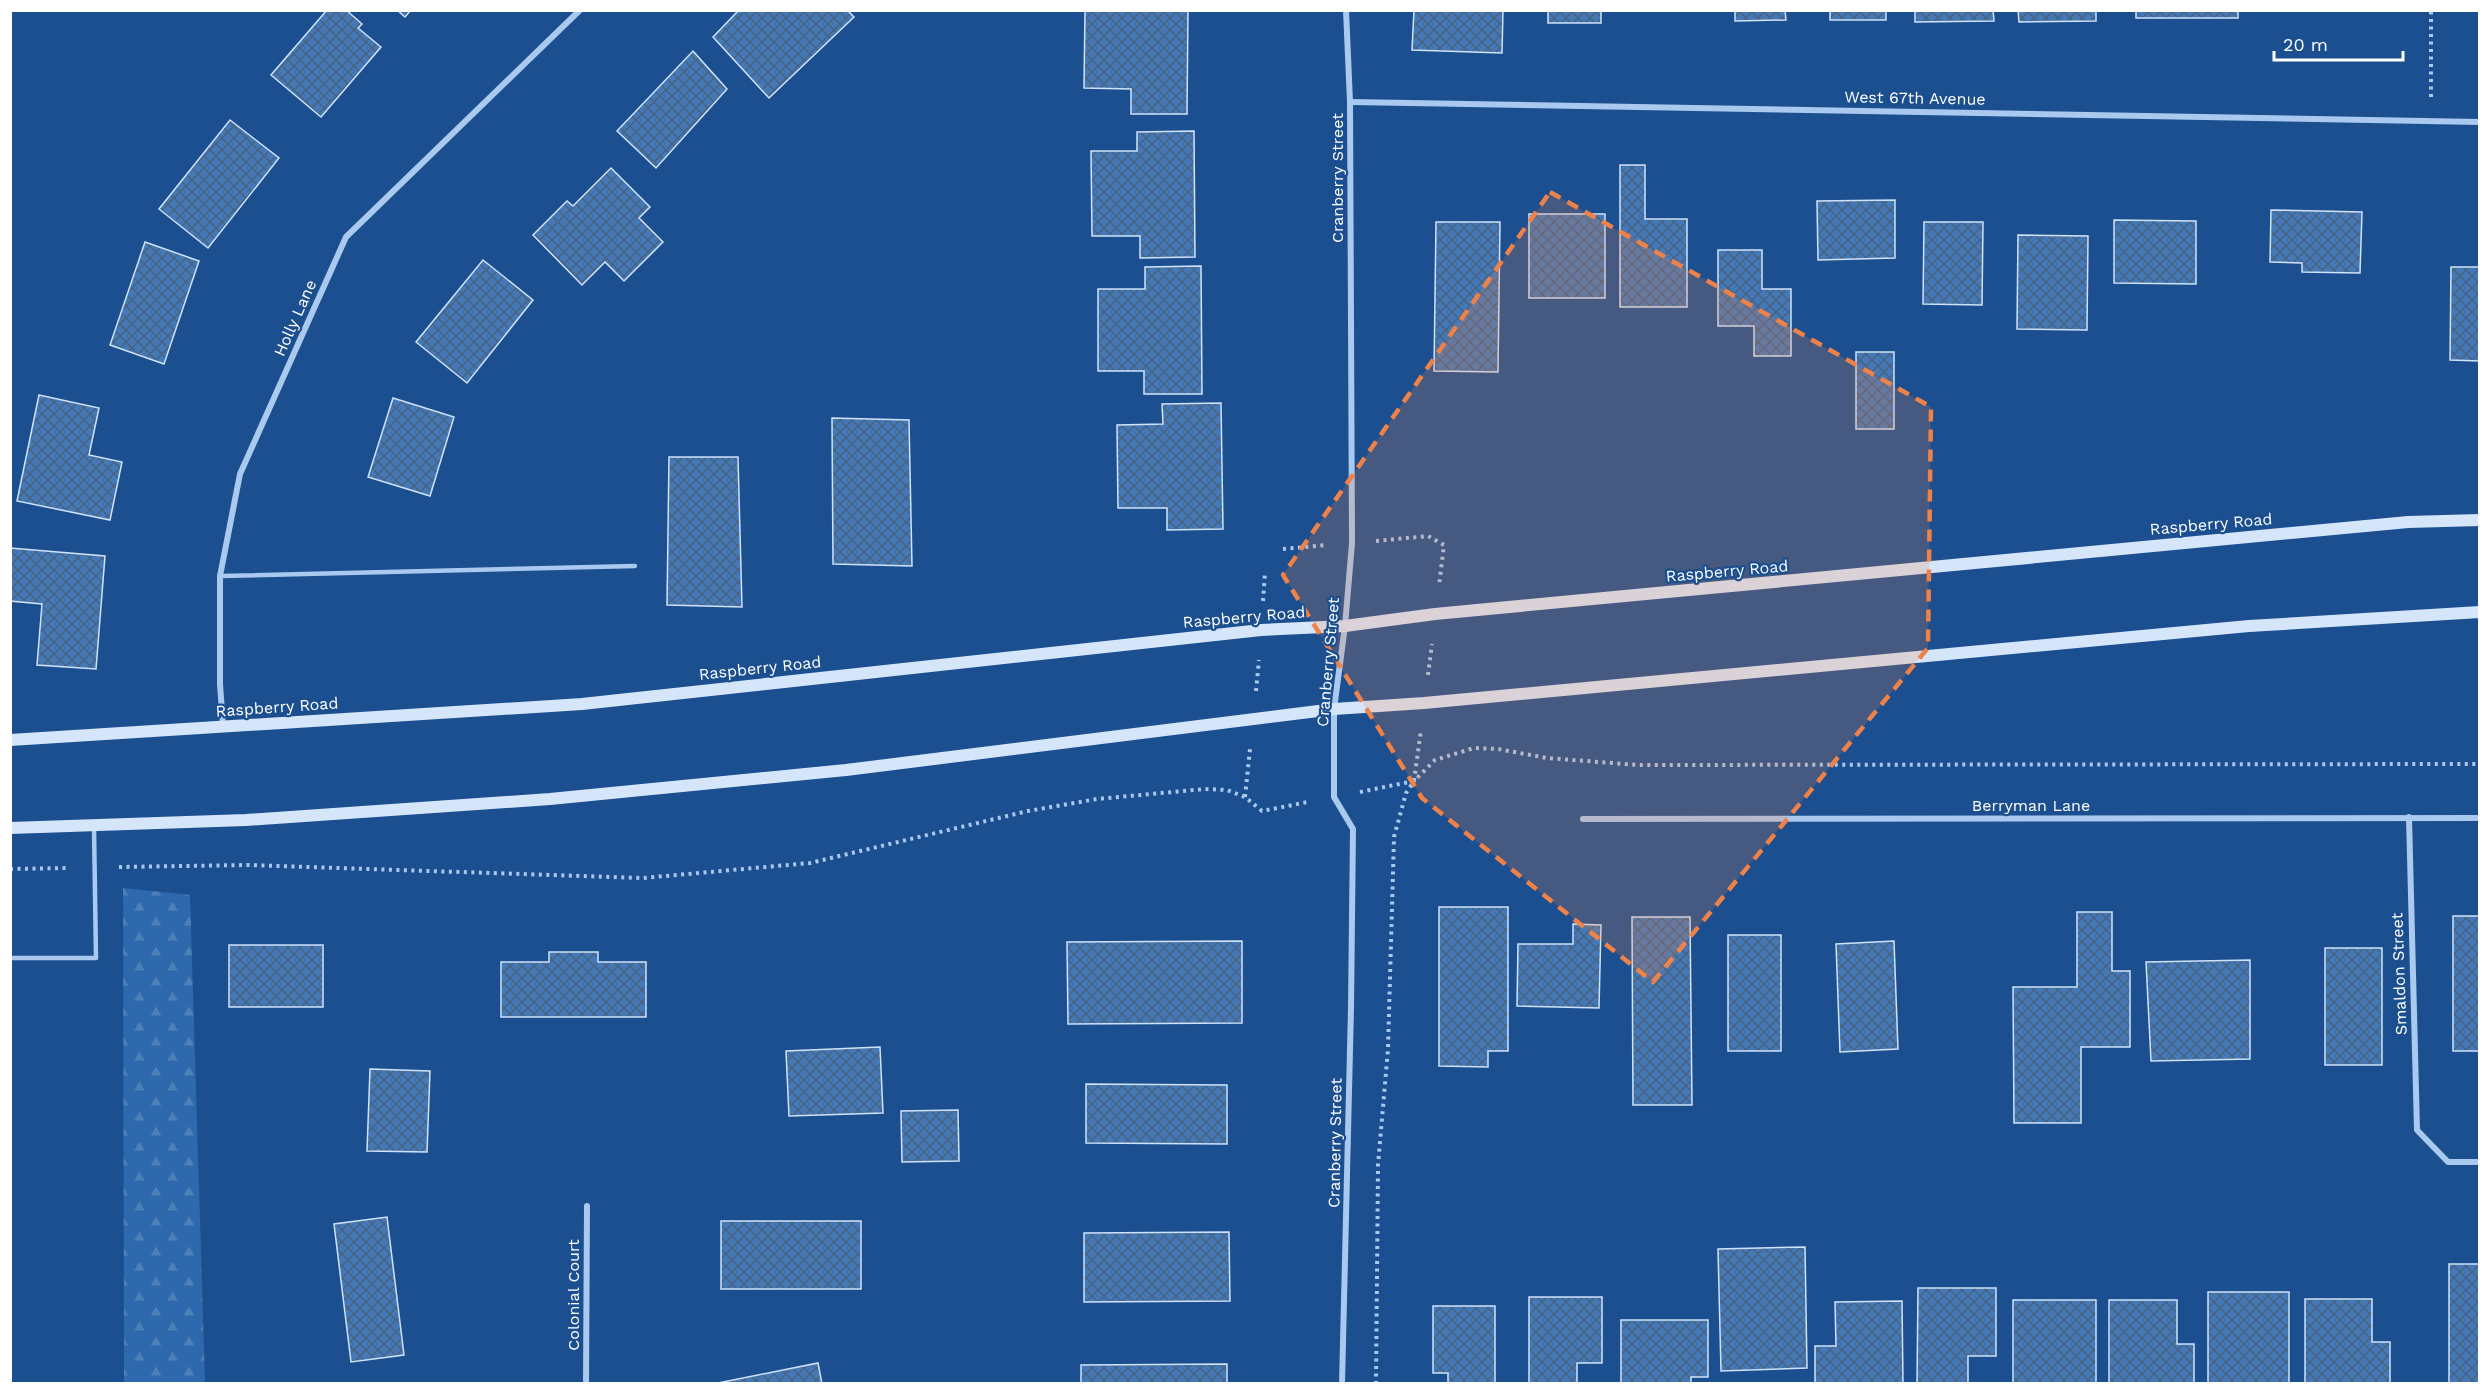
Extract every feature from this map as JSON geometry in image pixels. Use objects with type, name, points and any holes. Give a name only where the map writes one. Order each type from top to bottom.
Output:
[{"type":"main road","name":"Raspberry Road","points":[[10,740],[582,704],[1261,630],[1345,626],[1447,613],[2408,522],[2480,520]]},
{"type":"main road","points":[[10,828],[246,820],[550,799],[846,770],[1334,709],[1424,703],[2249,626],[2480,612]]},
{"type":"street","name":"Holly Lane","points":[[223,728],[220,684],[220,576],[240,474],[346,237],[580,10]]},
{"type":"street","name":"Cranberry Street","points":[[1342,1383],[1353,830],[1334,797],[1334,709],[1345,626],[1352,543],[1350,102],[1346,10]]},
{"type":"street","name":"West 67th Avenue","points":[[1350,102],[2480,122]]},
{"type":"street","name":"Smaldon Street","points":[[2409,817],[2417,1130],[2448,1162],[2480,1162]]},
{"type":"street","name":"Berryman Lane","points":[[1583,819],[2480,818]]},
{"type":"street","name":"Colonial Court","points":[[586,1383],[587,1206]]},
{"type":"lane","points":[[220,576],[635,566]]},
{"type":"lane","points":[[10,958],[96,958],[94,824]]},
{"type":"path","points":[[2431,10],[2431,121]]},
{"type":"path","points":[[1245,797],[1259,670],[1265,572]]},
{"type":"path","points":[[1377,1383],[1378,1165],[1388,1049],[1394,837],[1406,793],[1414,781],[1435,760],[1474,748],[1498,749],[1547,758],[1638,765],[2480,764]]},
{"type":"path","points":[[10,869],[247,865],[643,878],[810,863],[1028,811],[1097,799],[1206,789],[1227,790],[1245,797],[1262,811],[1414,781]]},
{"type":"highlighted area","points":[[1550,192],[1931,407],[1928,648],[1653,982],[1422,798],[1283,575]]},
{"type":"green space","points":[[123,888],[190,895],[205,1383],[124,1383]]},
{"type":"building","points":[[327,10],[346,10],[362,24],[358,28],[381,47],[321,117],[271,75]]},
{"type":"building","points":[[397,10],[411,10],[405,17]]},
{"type":"building","points":[[739,10],[847,10],[854,17],[769,98],[713,37]]},
{"type":"building","points":[[1085,10],[1188,10],[1187,114],[1131,114],[1131,89],[1084,88]]},
{"type":"building","points":[[1414,10],[1503,10],[1502,53],[1412,50]]},
{"type":"building","points":[[1548,10],[1601,10],[1601,23],[1548,23]]},
{"type":"building","points":[[1735,10],[1785,10],[1786,20],[1735,21]]},
{"type":"building","points":[[1830,10],[1886,10],[1886,20],[1830,20]]},
{"type":"building","points":[[1915,10],[1993,10],[1994,21],[1915,22]]},
{"type":"building","points":[[2018,10],[2096,10],[2096,21],[2019,22]]},
{"type":"building","points":[[2136,10],[2238,10],[2238,18],[2136,18]]},
{"type":"building","points":[[693,51],[727,89],[656,168],[617,131]]},
{"type":"building","points":[[230,120],[279,158],[208,248],[159,209]]},
{"type":"building","points":[[1194,131],[1195,257],[1140,258],[1140,236],[1092,236],[1091,151],[1137,151],[1137,132]]},
{"type":"building","points":[[1620,165],[1645,165],[1645,219],[1687,219],[1687,307],[1620,307]]},
{"type":"building","points":[[611,168],[650,207],[639,218],[663,242],[624,281],[605,262],[582,285],[533,235],[567,201],[573,206]]},
{"type":"building","points":[[1895,200],[1895,258],[1818,260],[1817,201]]},
{"type":"building","points":[[2271,210],[2362,212],[2360,273],[2302,272],[2302,263],[2270,262]]},
{"type":"building","points":[[1529,214],[1605,214],[1605,298],[1529,298]]},
{"type":"building","points":[[2114,220],[2196,221],[2196,284],[2114,283]]},
{"type":"building","points":[[1436,222],[1500,222],[1498,372],[1434,371]]},
{"type":"building","points":[[1924,222],[1983,222],[1982,305],[1923,304]]},
{"type":"building","points":[[2018,235],[2088,236],[2087,330],[2017,329]]},
{"type":"building","points":[[145,242],[199,261],[164,364],[110,345]]},
{"type":"building","points":[[1718,250],[1762,250],[1762,289],[1791,289],[1791,356],[1754,356],[1754,326],[1718,326]]},
{"type":"building","points":[[483,260],[533,300],[467,383],[416,342]]},
{"type":"building","points":[[1201,266],[1202,394],[1144,394],[1144,371],[1098,371],[1098,289],[1145,289],[1145,267]]},
{"type":"building","points":[[2451,267],[2480,267],[2480,361],[2450,360]]},
{"type":"building","points":[[1856,352],[1894,352],[1894,429],[1856,429]]},
{"type":"building","points":[[39,395],[99,408],[89,455],[122,462],[110,520],[17,501]]},
{"type":"building","points":[[393,398],[454,417],[430,496],[368,477]]},
{"type":"building","points":[[1221,403],[1223,529],[1167,530],[1167,508],[1118,508],[1117,425],[1163,424],[1162,404]]},
{"type":"building","points":[[832,418],[909,420],[912,566],[833,564]]},
{"type":"building","points":[[669,457],[738,457],[742,607],[667,605]]},
{"type":"building","points":[[10,548],[105,556],[96,669],[37,665],[42,604],[10,601]]},
{"type":"building","points":[[1439,907],[1508,907],[1508,1051],[1488,1051],[1488,1067],[1439,1066]]},
{"type":"building","points":[[2077,912],[2112,912],[2112,971],[2130,971],[2130,1047],[2081,1047],[2081,1123],[2014,1123],[2013,987],[2077,987]]},
{"type":"building","points":[[2453,916],[2480,916],[2480,1051],[2453,1051]]},
{"type":"building","points":[[1632,917],[1690,917],[1692,1105],[1633,1105]]},
{"type":"building","points":[[1573,924],[1601,925],[1599,1008],[1517,1006],[1518,944],[1573,944]]},
{"type":"building","points":[[1728,935],[1781,935],[1781,1051],[1728,1051]]},
{"type":"building","points":[[1242,941],[1242,1023],[1068,1024],[1067,942]]},
{"type":"building","points":[[1894,941],[1898,1049],[1840,1052],[1836,944]]},
{"type":"building","points":[[229,945],[323,945],[323,1007],[229,1007]]},
{"type":"building","points":[[2325,948],[2382,948],[2382,1065],[2325,1065]]},
{"type":"building","points":[[549,952],[598,952],[598,962],[646,962],[646,1017],[501,1017],[501,962],[549,962]]},
{"type":"building","points":[[2250,960],[2250,1059],[2151,1061],[2146,962]]},
{"type":"building","points":[[880,1047],[883,1113],[789,1116],[786,1051]]},
{"type":"building","points":[[370,1069],[430,1071],[427,1152],[367,1151]]},
{"type":"building","points":[[1086,1084],[1227,1085],[1227,1144],[1086,1143]]},
{"type":"building","points":[[958,1110],[959,1161],[902,1162],[901,1111]]},
{"type":"building","points":[[387,1217],[404,1355],[351,1362],[334,1224]]},
{"type":"building","points":[[721,1221],[861,1221],[861,1289],[721,1289]]},
{"type":"building","points":[[1229,1232],[1230,1301],[1084,1302],[1084,1233]]},
{"type":"building","points":[[1805,1247],[1807,1368],[1721,1371],[1718,1249]]},
{"type":"building","points":[[2449,1264],[2480,1264],[2480,1384],[2449,1384]]},
{"type":"building","points":[[1918,1288],[1996,1288],[1996,1356],[1968,1356],[1968,1384],[1917,1384]]},
{"type":"building","points":[[2208,1292],[2289,1292],[2289,1384],[2208,1384]]},
{"type":"building","points":[[1529,1297],[1602,1297],[1602,1363],[1577,1363],[1577,1384],[1529,1384]]},
{"type":"building","points":[[2305,1299],[2372,1299],[2372,1342],[2390,1342],[2390,1384],[2305,1384]]},
{"type":"building","points":[[2013,1300],[2096,1300],[2096,1384],[2013,1384]]},
{"type":"building","points":[[2109,1300],[2177,1300],[2177,1344],[2194,1344],[2194,1384],[2109,1384]]},
{"type":"building","points":[[1902,1301],[1903,1384],[1815,1384],[1815,1346],[1836,1346],[1835,1302]]},
{"type":"building","points":[[1433,1306],[1495,1306],[1495,1384],[1448,1384],[1448,1373],[1433,1373]]},
{"type":"building","points":[[1621,1320],[1708,1320],[1708,1377],[1691,1377],[1691,1384],[1621,1384]]},
{"type":"building","points":[[818,1363],[822,1384],[713,1384]]},
{"type":"building","points":[[1227,1364],[1227,1384],[1081,1384],[1081,1365]]}]
